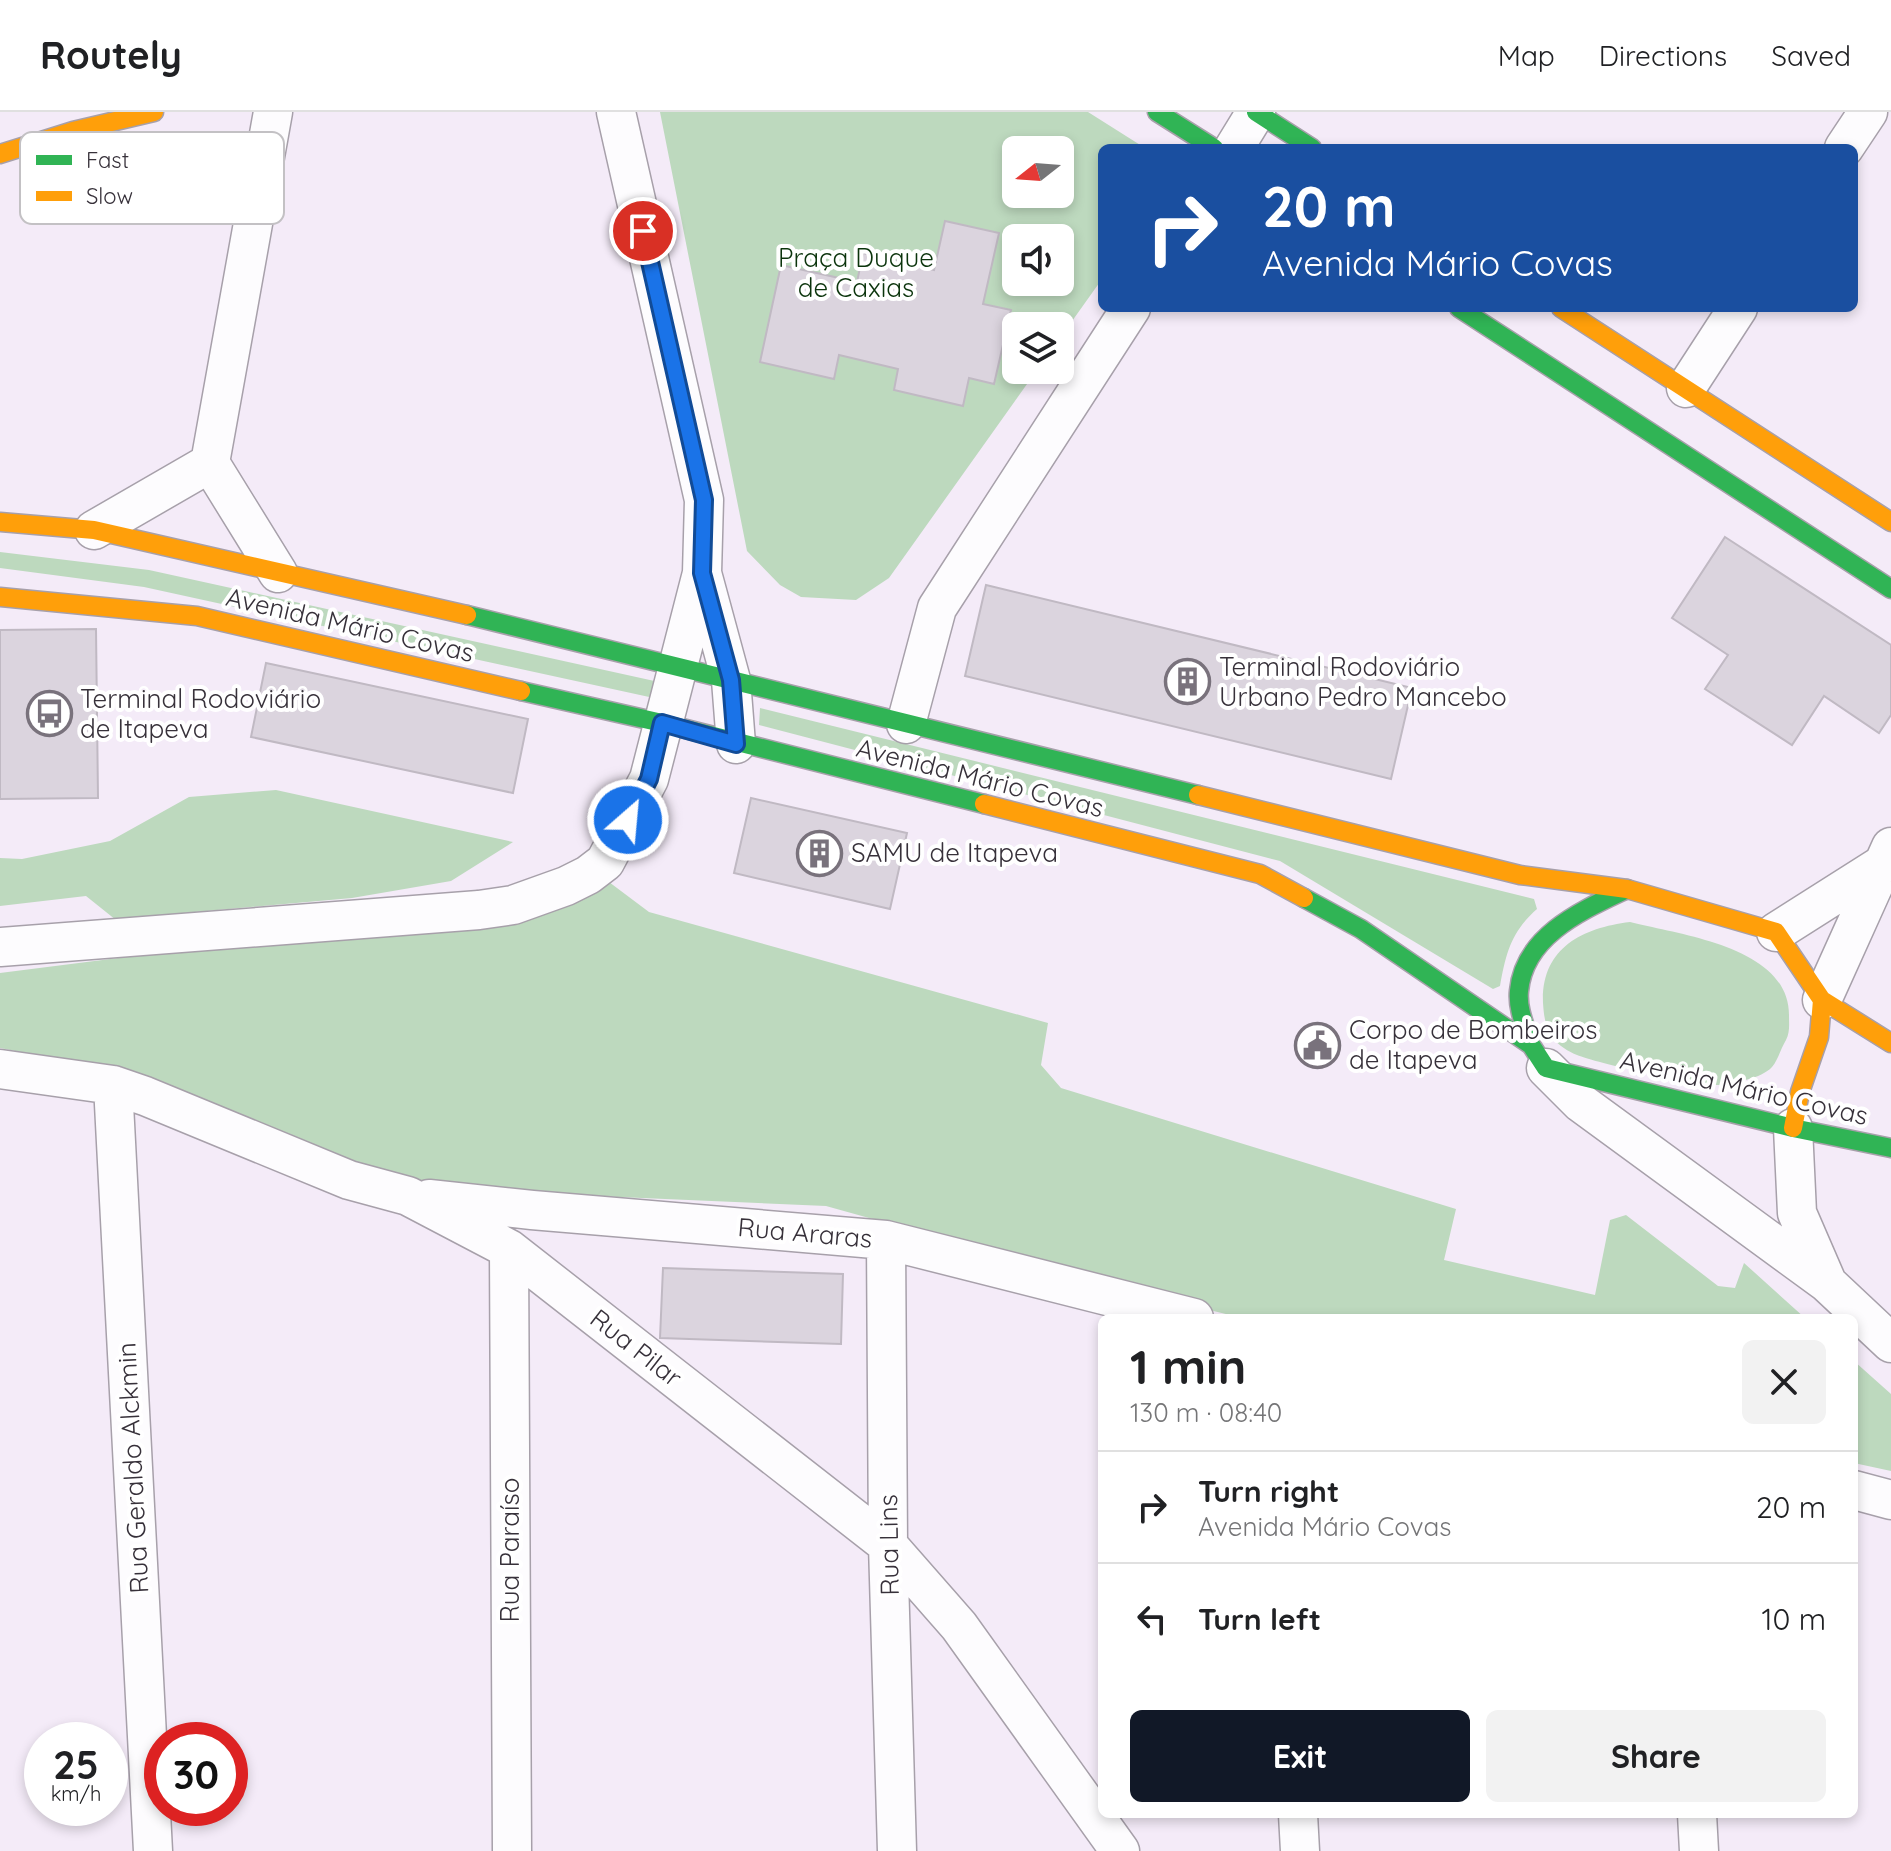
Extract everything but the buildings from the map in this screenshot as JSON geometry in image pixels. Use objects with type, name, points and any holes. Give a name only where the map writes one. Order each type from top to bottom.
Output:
[{"type":"main road","points":[[50,132],[72,122],[154,112]]},
{"type":"main road","points":[[1157,112],[1208,144]]},
{"type":"main road","points":[[1256,112],[1306,144]]},
{"type":"main road","points":[[0,154],[20,145]]},
{"type":"main road","points":[[1465,312],[1891,589]]},
{"type":"main road","points":[[1567,312],[1891,522]]},
{"type":"main road","name":"Avenida Mário Covas","points":[[0,522],[94,530],[564,637],[1520,875],[1627,889],[1776,932]]},
{"type":"main road","name":"Avenida Mário Covas","points":[[0,597],[197,616],[662,723],[1260,874],[1361,929],[1538,1056],[1793,1128],[1891,1148]]},
{"type":"main road","points":[[1538,1056],[1519,993],[1525,964],[1561,924],[1627,889]]},
{"type":"main road","points":[[1776,932],[1822,1000],[1891,1043]]},
{"type":"main road","points":[[1793,1128],[1800,1092],[1819,1037],[1822,1000]]},
{"type":"street","points":[[269,132],[273,112]]},
{"type":"street","points":[[0,947],[513,905],[566,886],[605,862],[649,779],[702,573],[704,500],[616,112]]},
{"type":"street","points":[[1236,144],[1256,112]]},
{"type":"street","points":[[1847,144],[1868,112]]},
{"type":"street","points":[[253,224],[210,463],[278,573]]},
{"type":"street","points":[[906,724],[937,608],[1128,312]]},
{"type":"street","points":[[1686,388],[1735,312]]},
{"type":"street","points":[[94,530],[210,463]]},
{"type":"street","points":[[702,573],[731,680],[736,744]]},
{"type":"street","points":[[1776,932],[1886,856]]},
{"type":"street","points":[[1822,1000],[1886,856]]},
{"type":"street","points":[[1538,1056],[1581,1103],[1827,1283],[1891,1343]]},
{"type":"street","name":"Rua Pilar","points":[[0,1069],[113,1085],[145,1096],[349,1180],[408,1196],[509,1249],[888,1545],[959,1626],[1120,1851]]},
{"type":"street","name":"Rua Geraldo Alckmin","points":[[113,1085],[153,1851]]},
{"type":"street","points":[[1793,1128],[1797,1213],[1827,1283]]},
{"type":"street","name":"Rua Araras","points":[[408,1196],[532,1210],[886,1240],[1178,1314]]},
{"type":"street","name":"Rua Lins","points":[[886,1240],[888,1545],[897,1851]]},
{"type":"street","name":"Rua Paraíso","points":[[509,1249],[512,1851]]},
{"type":"street","points":[[1858,1491],[1891,1500]]},
{"type":"street","points":[[1298,1818],[1300,1851]]},
{"type":"street","points":[[1697,1818],[1699,1851]]},
{"type":"green space","name":"Praça Duque de Caxias","points":[[660,112],[1088,112],[1139,144],[1098,144],[1098,285],[1074,318],[1074,312],[1002,312],[1002,384],[1027,384],[889,578],[856,600],[801,597],[780,585],[747,551]]},
{"type":"green space","points":[[0,552],[149,570],[668,684],[663,700],[144,587],[0,568]]},
{"type":"green space","points":[[760,708],[1534,899],[1537,909],[1515,935],[1507,953],[1500,986],[1493,989],[1280,861],[759,725]]},
{"type":"green space","points":[[276,790],[513,842],[451,881],[352,898],[173,914],[121,924],[86,896],[0,906],[0,858],[22,859],[110,841],[189,797]]},
{"type":"green space","points":[[601,876],[649,912],[1048,1023],[1041,1065],[1061,1088],[1456,1209],[1444,1260],[1595,1295],[1610,1220],[1626,1215],[1718,1286],[1735,1288],[1744,1263],[1801,1314],[1226,1314],[826,1206],[412,1188],[133,1074],[0,1048],[0,973],[526,906]]},
{"type":"green space","points":[[1630,922],[1729,948],[1753,959],[1772,974],[1785,993],[1789,1025],[1787,1037],[1772,1067],[1748,1079],[1710,1085],[1588,1059],[1555,1041],[1544,1017],[1543,1003],[1544,984],[1557,955],[1580,936]]},
{"type":"green space","points":[[1858,1365],[1891,1394],[1891,1471],[1858,1464]]},
{"type":"traffic: fast","points":[[1157,112],[1208,144]]},
{"type":"traffic: fast","points":[[1256,112],[1306,144]]},
{"type":"traffic: fast","points":[[1465,312],[1891,589]]},
{"type":"traffic: fast","points":[[467,615],[1198,795]]},
{"type":"traffic: fast","points":[[521,691],[984,804]]},
{"type":"traffic: fast","points":[[1531,1045],[1519,1005],[1519,991],[1523,971],[1532,954],[1558,927],[1627,889]]},
{"type":"traffic: fast","points":[[1304,898],[1361,929],[1531,1045],[1546,1068],[1793,1128],[1891,1148]]},
{"type":"traffic: slow","points":[[70,132],[154,112]]},
{"type":"traffic: slow","points":[[0,154],[20,148]]},
{"type":"traffic: slow","points":[[1567,312],[1891,522]]},
{"type":"traffic: slow","points":[[0,522],[94,530],[467,615]]},
{"type":"traffic: slow","points":[[0,597],[197,616],[521,691]]},
{"type":"traffic: slow","points":[[1198,795],[1520,875],[1627,889],[1776,932],[1822,1000],[1891,1043]]},
{"type":"traffic: slow","points":[[984,804],[1260,874],[1304,898]]},
{"type":"traffic: slow","points":[[1793,1128],[1800,1092],[1819,1037],[1822,1000]]},
{"type":"place","name":"Terminal Rodoviário Urbano Pedro Mancebo","points":[[1188,682]]},
{"type":"place","name":"Terminal Rodoviário de Itapeva","points":[[49,714]]},
{"type":"place","name":"SAMU de Itapeva","points":[[820,853]]},
{"type":"place","name":"Corpo de Bombeiros de Itapeva","points":[[1318,1045]]},
{"type":"route","points":[[628,820],[649,779],[662,723],[736,744],[731,680],[702,573],[704,500],[643,231]]}]
